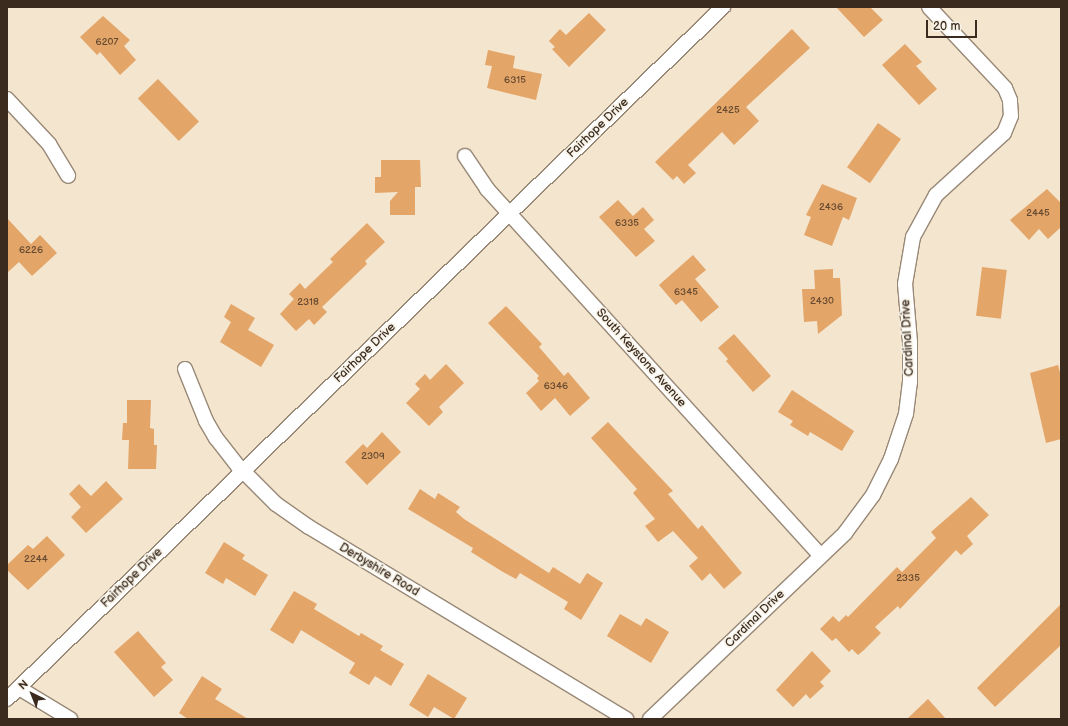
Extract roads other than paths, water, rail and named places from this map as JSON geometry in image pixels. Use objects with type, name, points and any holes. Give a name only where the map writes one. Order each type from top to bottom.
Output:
[{"type":"street","name":"Fairhope Drive","points":[[7,699],[723,7]]},
{"type":"street","name":"Cardinal Drive","points":[[650,719],[845,533],[873,495],[891,459],[906,414],[911,366],[905,284],[913,237],[936,195],[1004,133],[1010,123],[1012,111],[1010,100],[1003,86],[929,7]]},
{"type":"street","points":[[7,99],[49,144],[68,176]]},
{"type":"street","name":"South Keystone Avenue","points":[[465,156],[482,182],[821,556]]},
{"type":"street","name":"Derbyshire Road","points":[[185,369],[206,421],[221,445],[243,471],[276,504],[309,527],[626,719]]},
{"type":"street","points":[[19,688],[70,719]]}]
